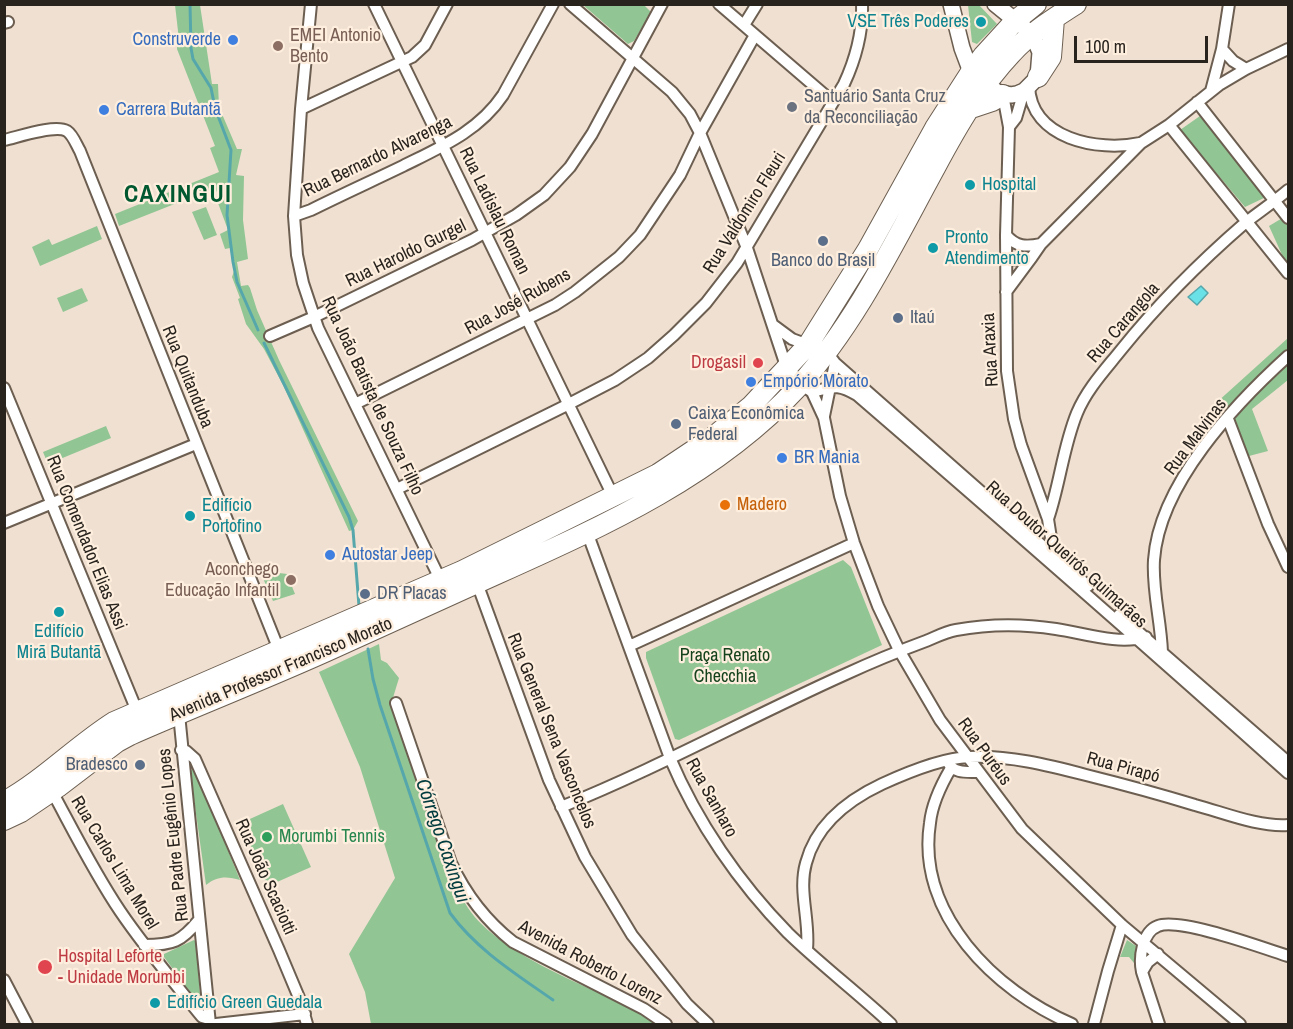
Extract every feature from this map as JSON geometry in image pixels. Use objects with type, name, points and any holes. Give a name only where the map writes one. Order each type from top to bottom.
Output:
[{"type":"highway","name":"Avenida Professor Francisco Morato","points":[[43,787],[83,743],[114,722],[441,580],[614,498],[658,474],[712,438],[751,406],[788,368],[823,353],[872,282],[968,109],[982,56],[1015,21],[1036,4]]},
{"type":"highway","name":"Avenida Professor Francisco Morato","points":[[5,805],[43,787],[117,742],[335,648],[587,532],[639,507],[701,470],[806,388],[863,258],[935,128],[978,78],[1032,34],[1076,4]]},
{"type":"highway","points":[[1030,85],[1051,57],[1054,19]]},
{"type":"highway","points":[[968,109],[1004,95]]},
{"type":"main road","points":[[951,4],[966,62],[978,78],[1004,95],[1011,96],[1030,85],[1040,52],[1032,34],[995,4]]},
{"type":"main road","points":[[957,27],[960,4]]},
{"type":"street","name":"Rua João Batista de Souza Filho","points":[[311,4],[294,216],[297,255],[303,283],[314,317],[441,580]]},
{"type":"street","name":"Rua Ladislau Roman","points":[[374,4],[614,498]]},
{"type":"street","points":[[301,109],[403,63],[419,52],[447,4]]},
{"type":"street","name":"Rua Bernardo Alvarenga","points":[[294,216],[443,146],[478,124],[496,107],[553,4]]},
{"type":"street","name":"Rua Puréus","points":[[570,4],[672,92],[690,114],[700,133],[747,248],[788,368],[806,388],[824,418],[840,496],[854,543],[878,606],[899,650],[940,720],[1022,829],[1122,925],[1240,1024]]},
{"type":"street","name":"Rua Haroldo Gurgel","points":[[270,336],[314,317],[486,232],[534,203],[557,184],[592,134],[662,4]]},
{"type":"street","points":[[720,4],[833,102]]},
{"type":"street","points":[[744,25],[757,4]]},
{"type":"street","name":"Rua Valdomiro Fleuri","points":[[397,489],[569,404],[630,371],[674,335],[706,303],[747,248],[851,70],[862,26],[862,4]]},
{"type":"street","points":[[1211,91],[1222,49],[1229,4]]},
{"type":"street","name":"Rua José Rubens","points":[[355,404],[528,319],[575,292],[630,247],[661,206],[680,175],[700,133],[755,35]]},
{"type":"street","points":[[1222,49],[1233,61],[1246,69]]},
{"type":"street","points":[[1006,292],[1041,244],[1141,143],[1169,125],[1211,91],[1246,69],[1288,49]]},
{"type":"street","points":[[1030,85],[1031,103],[1040,117],[1049,127],[1070,138],[1085,143],[1116,146],[1141,143]]},
{"type":"street","name":"Rua Araxia","points":[[1009,128],[1016,118],[1030,85]]},
{"type":"street","name":"Rua Araxia","points":[[1004,95],[1009,128],[1006,235],[1007,371],[1020,445],[1049,523],[1053,559]]},
{"type":"street","points":[[1197,102],[1288,218]]},
{"type":"street","points":[[1169,125],[1288,273]]},
{"type":"street","name":"Rua Quitanduba","points":[[4,140],[54,128],[66,130],[80,151],[279,650]]},
{"type":"street","points":[[1116,146],[1119,164]]},
{"type":"street","name":"Rua Carangola","points":[[1045,546],[1069,434],[1095,382],[1143,323],[1178,286],[1247,222],[1288,190]]},
{"type":"street","points":[[1006,235],[1014,243],[1024,247],[1041,244]]},
{"type":"street","points":[[1006,259],[1023,260],[1032,257]]},
{"type":"street","name":"Rua Doutor Queirós Guimarães","points":[[773,325],[783,334],[823,353],[1045,546],[1053,559]]},
{"type":"street","name":"Rua Puréus","points":[[823,353],[829,386],[824,418]]},
{"type":"street","name":"Rua Malvinas","points":[[1161,655],[1154,560],[1158,535],[1166,511],[1186,471],[1258,385],[1288,356]]},
{"type":"street","points":[[806,388],[829,386]]},
{"type":"street","name":"Rua Doutor Queirós Guimarães","points":[[829,386],[846,388],[857,395],[1053,559],[1141,638],[1288,762]]},
{"type":"street","name":"Rua Comendador Elias Assi","points":[[5,392],[137,711]]},
{"type":"street","points":[[1228,419],[1268,524],[1288,567]]},
{"type":"street","points":[[4,523],[196,444]]},
{"type":"street","name":"Rua Sanharo","points":[[587,532],[670,758],[711,837],[757,897],[789,933],[891,1024]]},
{"type":"street","points":[[629,646],[854,543]]},
{"type":"street","name":"Rua General Sena Vasconcelos","points":[[477,583],[561,807],[585,857],[632,935],[687,1004]]},
{"type":"street","points":[[1099,637],[1107,630],[1115,615]]},
{"type":"street","points":[[561,807],[899,650],[955,630],[1015,626],[1054,628],[1099,637],[1141,638]]},
{"type":"street","name":"Rua Doutor Queirós Guimarães","points":[[1161,655],[1288,773]]},
{"type":"street","name":"Avenida Roberto Lorenz","points":[[396,703],[451,863],[462,886],[479,911],[513,942],[644,1009],[666,1024]]},
{"type":"street","name":"Rua Padre Eugênio Lopes","points":[[179,714],[200,936],[212,1023]]},
{"type":"street","name":"Rua João Scaciotti","points":[[181,750],[186,751],[195,759],[274,939],[306,1019]]},
{"type":"street","name":"Rua Pirapó","points":[[807,949],[808,924],[803,875],[806,861],[820,832],[838,812],[866,792],[899,776],[949,764],[967,757],[1045,764],[1243,819],[1288,825]]},
{"type":"street","points":[[949,764],[933,806],[928,840],[933,879],[942,905],[967,945],[997,978],[1020,997],[1054,1017],[1072,1024]]},
{"type":"street","name":"Rua Pirapó","points":[[949,764],[962,772],[979,772]]},
{"type":"street","name":"Rua Carlos Lima Morel","points":[[43,787],[118,909],[202,1017],[212,1023]]},
{"type":"street","points":[[144,945],[162,945],[180,939],[199,920]]},
{"type":"street","points":[[1159,1024],[1142,972],[1141,961],[1144,943],[1155,927],[1167,924],[1180,925],[1288,956]]},
{"type":"street","points":[[1094,1024],[1122,925]]},
{"type":"street","points":[[155,958],[160,951],[190,937],[200,936]]},
{"type":"street","points":[[1142,972],[1148,962],[1158,954]]},
{"type":"street","points":[[4,980],[27,1024]]},
{"type":"street","name":"Avenida Roberto Lorenz","points":[[687,1004],[708,1024]]},
{"type":"street","points":[[212,1023],[306,1019]]},
{"type":"green space","points":[[175,5],[200,5],[212,84],[218,84],[219,107],[237,149],[242,149],[236,175],[244,176],[243,220],[248,259],[237,262],[241,286],[248,285],[250,288],[279,360],[358,521],[353,530],[349,531],[283,385],[264,349],[246,324],[232,277],[234,271],[230,248],[225,249],[220,234],[228,230],[218,203],[221,201],[215,188],[119,226],[115,214],[219,172],[210,148],[215,146],[177,49],[178,31]]},
{"type":"green space","points":[[583,5],[644,5],[651,12],[634,41],[628,44]]},
{"type":"green space","points":[[968,5],[979,5],[997,24],[977,44],[972,42]]},
{"type":"green space","points":[[1200,116],[1266,197],[1245,207],[1180,130]]},
{"type":"green space","points":[[206,207],[217,235],[204,240],[192,212]]},
{"type":"green space","points":[[1284,217],[1288,223],[1288,268],[1269,226]]},
{"type":"green space","points":[[97,226],[102,239],[40,266],[32,247],[49,239],[52,245]]},
{"type":"green space","points":[[82,288],[88,301],[63,312],[57,298]]},
{"type":"green space","points":[[1288,338],[1288,380],[1252,409],[1268,451],[1249,456],[1216,403]]},
{"type":"green space","points":[[106,426],[111,438],[48,464],[43,452]]},
{"type":"green space","name":"Praça Renato Checchia","points":[[843,560],[851,567],[882,645],[679,740],[675,739],[646,658],[646,652]]},
{"type":"green space","points":[[272,572],[287,574],[295,594],[273,601],[262,576]]},
{"type":"green space","points":[[379,644],[381,660],[387,663],[399,678],[392,701],[449,869],[468,908],[502,941],[525,956],[577,983],[648,1014],[659,1024],[371,1024],[365,992],[349,954],[395,878],[360,767],[319,672]]},
{"type":"green space","points":[[194,767],[240,880],[222,878],[206,885],[190,771]]},
{"type":"green space","points":[[283,804],[311,867],[268,886],[241,823]]},
{"type":"green space","points":[[194,940],[201,1007],[164,957],[164,954]]},
{"type":"green space","points":[[1127,940],[1136,946],[1134,963],[1129,957],[1120,957]]},
{"type":"water","points":[[1201,286],[1208,293],[1197,305],[1188,297]]},
{"type":"waterway","name":"Córrego Caxingui","points":[[190,4],[193,59],[211,88],[215,108],[231,150],[227,215],[237,282],[258,330]]},
{"type":"waterway","name":"Córrego Caxingui","points":[[264,343],[349,517],[353,530],[359,606]]},
{"type":"waterway","name":"Córrego Caxingui","points":[[368,649],[380,705],[450,913],[472,939],[485,950],[553,1000]]},
{"type":"place","name":"VSE Três Poderes","points":[[981,22]]},
{"type":"place","name":"Construverde","points":[[233,40]]},
{"type":"place","name":"EMEI Antonio Bento","points":[[278,46]]},
{"type":"place","name":"Santuário Santa Cruz da Reconciliação","points":[[792,107]]},
{"type":"place","name":"Carrera Butantã","points":[[104,110]]},
{"type":"place","name":"Hospital","points":[[970,185]]},
{"type":"place","name":"Banco do Brasil","points":[[823,241]]},
{"type":"place","name":"Pronto Atendimento","points":[[933,248]]},
{"type":"place","name":"Itaú","points":[[898,318]]},
{"type":"place","name":"Drogasil","points":[[758,363]]},
{"type":"place","name":"Empório Morato","points":[[751,382]]},
{"type":"place","name":"Caixa Econômica Federal","points":[[676,424]]},
{"type":"place","name":"BR Mania","points":[[782,458]]},
{"type":"place","name":"Madero","points":[[725,505]]},
{"type":"place","name":"Edifício Portofino","points":[[190,516]]},
{"type":"place","name":"Autostar Jeep","points":[[330,555]]},
{"type":"place","name":"Aconchego Educação Infantil","points":[[291,580]]},
{"type":"place","name":"DR Placas","points":[[365,594]]},
{"type":"place","name":"Edifício Mirã Butantã","points":[[59,612]]},
{"type":"place","name":"Bradesco","points":[[140,765]]},
{"type":"place","name":"Morumbi Tennis","points":[[267,837]]},
{"type":"place","name":"Hospital Leforte - Unidade Morumbi","points":[[45,967]]},
{"type":"place","name":"Edifício Green Guedala","points":[[155,1003]]},
{"type":"district","name":"CAXINGUI","points":[[178,196]]}]
